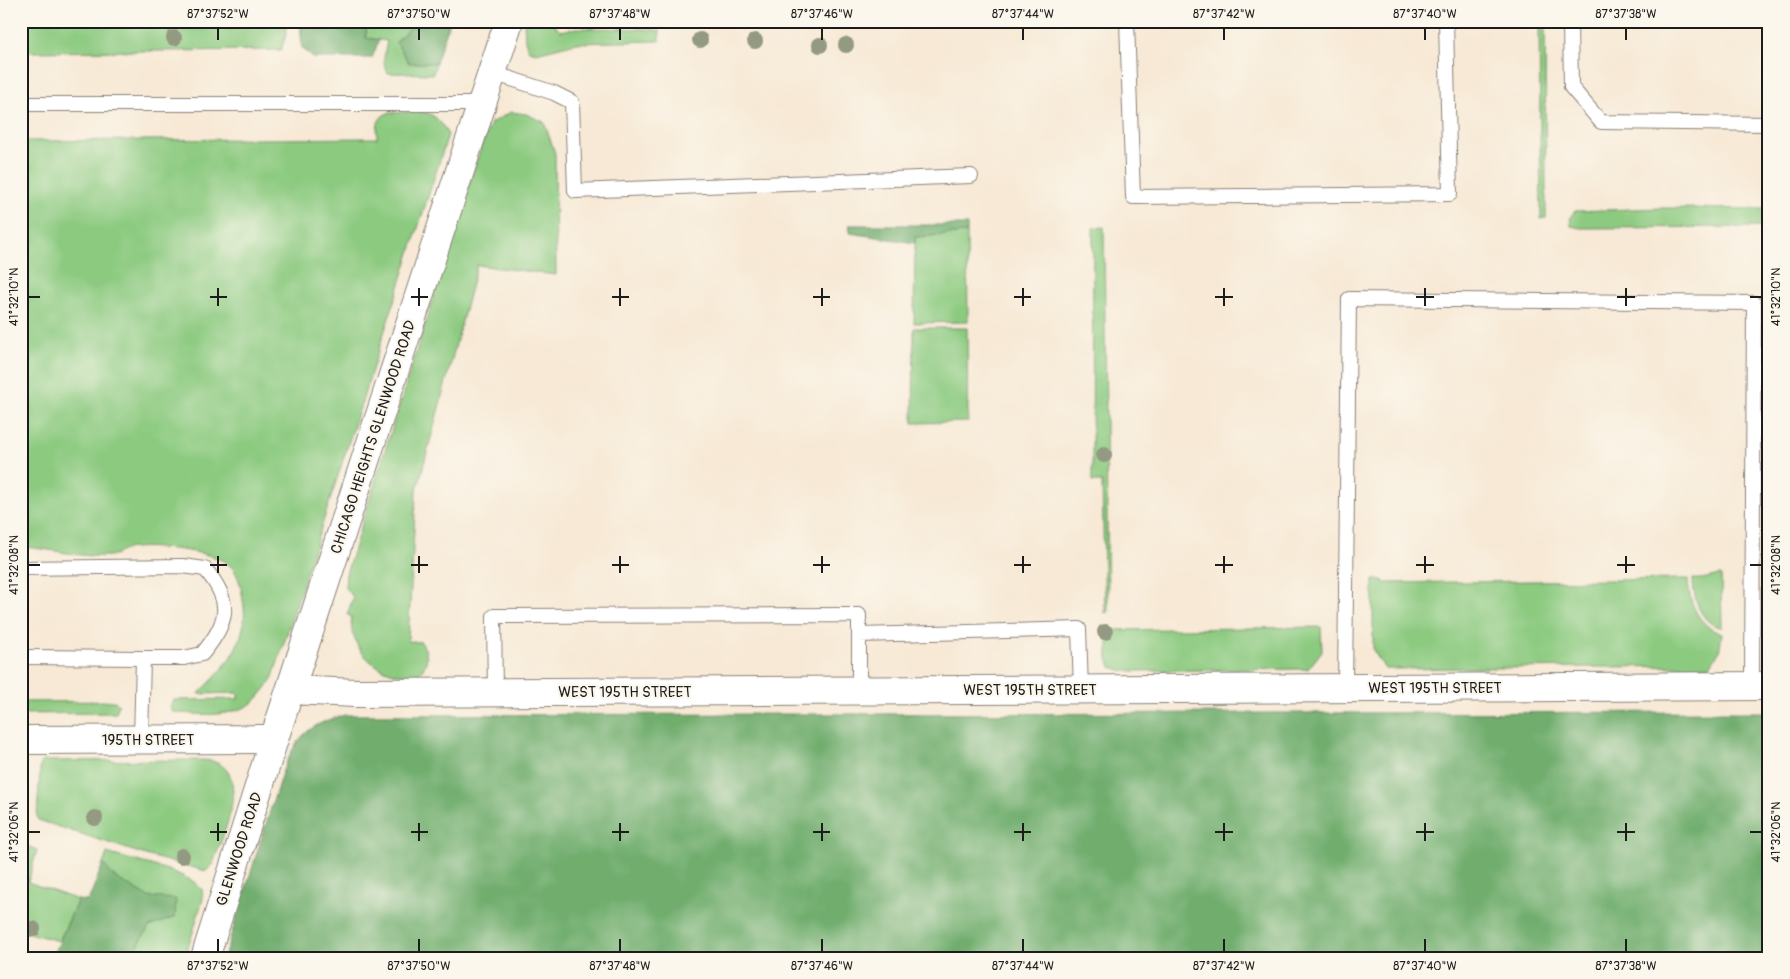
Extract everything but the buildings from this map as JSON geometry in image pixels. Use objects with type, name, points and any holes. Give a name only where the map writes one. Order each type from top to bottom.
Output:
[{"type":"street","name":"CHICAGO HEIGHTS GLENWOOD ROAD","points":[[274,739],[510,21]]},
{"type":"street","name":"WEST 195TH STREET","points":[[290,690],[356,693],[1760,686]]},
{"type":"street","name":"195TH STREET","points":[[21,740],[274,739]]},
{"type":"street","name":"GLENWOOD ROAD","points":[[205,958],[274,739]]},
{"type":"lane","points":[[1127,21],[1133,197],[1450,194],[1446,21]]},
{"type":"lane","points":[[1570,21],[1571,87],[1601,122],[1769,124]]},
{"type":"lane","points":[[493,72],[554,93],[572,102],[575,190],[970,176]]},
{"type":"lane","points":[[21,104],[482,104]]},
{"type":"lane","points":[[1345,688],[1349,299],[1754,303],[1760,686]]},
{"type":"lane","points":[[21,568],[183,566],[205,569],[218,585],[225,608],[222,628],[202,654],[184,658],[21,657]]},
{"type":"lane","points":[[494,692],[494,616],[859,615],[859,691]]},
{"type":"lane","points":[[859,635],[1080,629],[1081,690]]},
{"type":"lane","points":[[141,740],[143,658]]},
{"type":"green space","points":[[21,21],[286,21],[286,35],[281,50],[21,52]]},
{"type":"green space","points":[[300,21],[321,21],[322,27],[366,26],[366,38],[379,40],[372,58],[313,58],[302,48]]},
{"type":"green space","points":[[416,21],[450,21],[436,63],[409,63],[396,42]]},
{"type":"green space","points":[[524,21],[551,21],[560,31],[576,28],[650,29],[660,31],[659,41],[576,43],[536,53],[529,51],[525,41]]},
{"type":"green space","points":[[1539,21],[1545,21],[1546,218],[1541,219]]},
{"type":"green space","points":[[399,25],[408,30],[396,42],[409,63],[436,63],[433,74],[388,73],[384,61],[387,41],[366,38],[366,26]]},
{"type":"green space","points":[[424,112],[431,114],[437,118],[448,135],[272,680],[255,701],[244,708],[214,714],[173,712],[170,706],[174,700],[238,699],[238,693],[198,694],[216,676],[232,655],[242,632],[244,607],[240,583],[234,570],[227,563],[216,558],[171,549],[133,548],[111,556],[97,556],[21,547],[21,141],[377,138],[379,120],[388,113]]},
{"type":"green space","points":[[511,112],[526,114],[544,122],[555,153],[556,275],[477,265],[416,494],[408,641],[421,642],[427,656],[424,668],[417,676],[403,675],[391,672],[370,661],[356,642],[352,630],[351,616],[347,615],[353,597],[345,587],[346,574],[482,144],[491,123]]},
{"type":"green space","points":[[1662,208],[1769,209],[1769,227],[1580,228],[1571,226],[1570,217],[1575,211]]},
{"type":"green space","points":[[849,225],[967,225],[967,233],[915,237],[915,243],[850,233]]},
{"type":"green space","points":[[1104,227],[1108,612],[1105,613],[1102,482],[1092,482],[1093,228]]},
{"type":"green space","points":[[967,233],[968,322],[914,323],[915,237]]},
{"type":"green space","points":[[914,328],[967,328],[968,422],[913,423]]},
{"type":"green space","points":[[1721,575],[1722,627],[1709,622],[1704,616],[1697,602],[1693,579]]},
{"type":"green space","points":[[1688,579],[1690,596],[1696,612],[1707,626],[1722,634],[1719,652],[1710,666],[1385,669],[1373,650],[1373,580],[1383,580],[1384,583]]},
{"type":"green space","points":[[1321,627],[1322,651],[1308,669],[1123,671],[1111,667],[1108,658],[1108,630]]},
{"type":"green space","points":[[115,701],[119,705],[116,713],[21,714],[21,702]]},
{"type":"green space","points":[[1769,712],[1769,958],[224,958],[281,776],[291,752],[303,735],[311,729],[331,719],[345,715]]},
{"type":"green space","points":[[203,760],[220,764],[229,774],[233,787],[232,803],[223,838],[212,866],[206,871],[149,856],[38,820],[42,761]]},
{"type":"green space","points":[[30,847],[37,850],[28,882],[78,900],[59,941],[21,931],[21,850]]},
{"type":"green space","points":[[107,853],[171,871],[184,876],[202,889],[203,899],[185,958],[130,958],[149,927],[175,917],[148,897],[114,877],[103,864]]},
{"type":"green space","points":[[103,864],[114,877],[148,897],[176,899],[175,917],[149,927],[130,958],[56,958],[56,950],[78,900],[88,901]]}]
